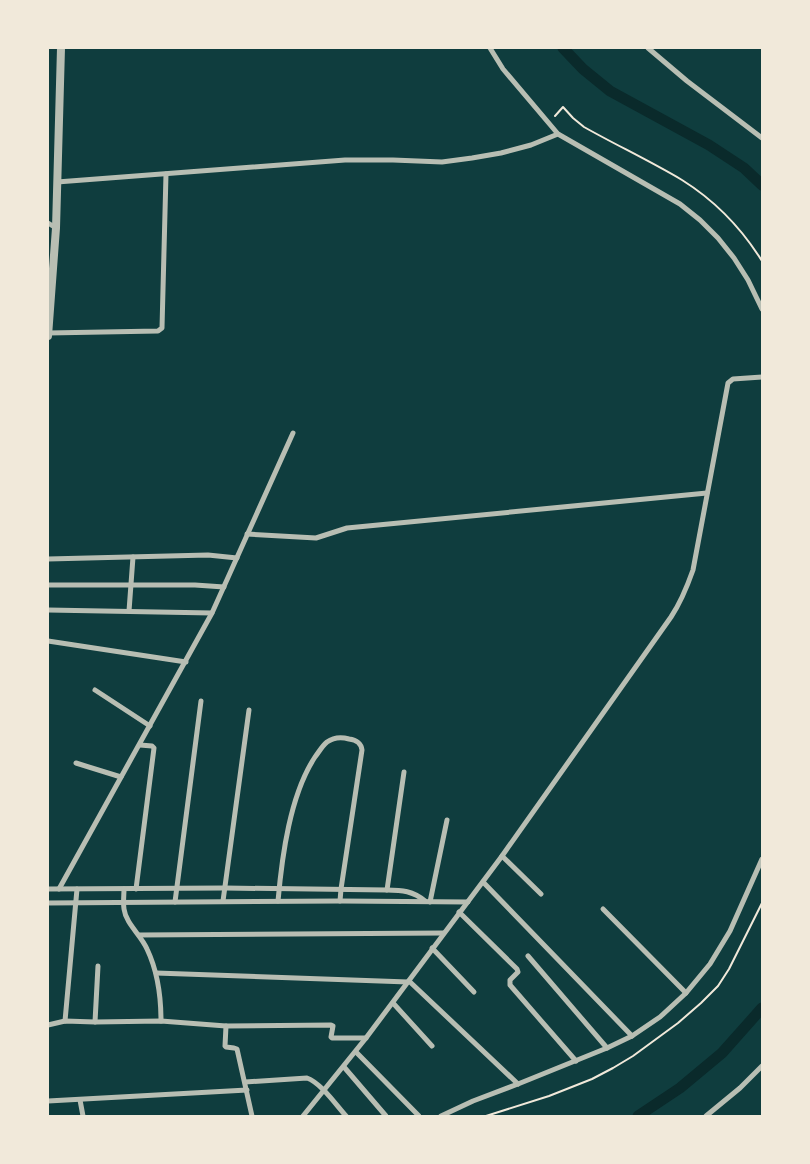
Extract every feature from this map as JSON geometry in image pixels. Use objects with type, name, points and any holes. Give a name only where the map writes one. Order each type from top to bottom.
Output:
[{"type":"street","points":[[61,48],[56,228],[51,251],[48,334],[158,331],[162,329],[166,174]]},
{"type":"street","points":[[490,48],[503,69],[558,134],[680,204],[700,220],[734,258],[748,280],[762,309]]},
{"type":"street","points":[[648,48],[687,81],[762,138]]},
{"type":"street","points":[[57,182],[345,160],[442,162],[501,153],[531,145],[558,134]]},
{"type":"street","points":[[48,223],[56,228]]},
{"type":"street","points":[[303,1116],[356,1052],[409,982],[432,948],[502,856],[662,631],[688,587],[693,570],[728,383],[733,379],[762,377]]},
{"type":"street","points":[[59,889],[212,613],[293,433]]},
{"type":"street","points":[[247,534],[316,538],[348,528],[707,493]]},
{"type":"street","points":[[48,559],[208,555],[237,558]]},
{"type":"street","points":[[129,611],[133,557]]},
{"type":"street","points":[[48,585],[195,584],[224,587]]},
{"type":"street","points":[[48,610],[212,613]]},
{"type":"street","points":[[48,641],[186,662]]},
{"type":"street","points":[[95,690],[150,726]]},
{"type":"street","points":[[175,902],[201,701]]},
{"type":"street","points":[[223,901],[249,710]]},
{"type":"street","points":[[278,901],[288,829],[297,794],[311,764],[326,742],[345,738],[358,742],[362,750],[340,901]]},
{"type":"street","points":[[136,889],[154,750],[152,746],[140,745]]},
{"type":"street","points":[[76,763],[121,777]]},
{"type":"street","points":[[387,890],[404,772]]},
{"type":"street","points":[[428,902],[448,820]]},
{"type":"street","points":[[502,856],[541,894]]},
{"type":"street","points":[[441,1116],[607,1048],[632,1036],[660,1017],[686,993],[710,964],[730,930],[762,858]]},
{"type":"street","points":[[483,882],[632,1036]]},
{"type":"street","points":[[48,889],[402,890],[410,892],[428,902]]},
{"type":"street","points":[[65,1021],[77,889]]},
{"type":"street","points":[[124,889],[123,902],[128,921],[139,935],[149,953],[156,973],[161,1006],[160,1021]]},
{"type":"street","points":[[48,903],[223,901],[468,902]]},
{"type":"street","points":[[603,909],[686,993]]},
{"type":"street","points":[[459,912],[517,969],[518,972],[510,980],[510,985],[576,1061]]},
{"type":"street","points":[[139,935],[444,933]]},
{"type":"street","points":[[432,948],[474,992]]},
{"type":"street","points":[[528,956],[607,1048]]},
{"type":"street","points":[[96,1022],[98,966]]},
{"type":"street","points":[[156,973],[409,982],[518,1084]]},
{"type":"street","points":[[393,1003],[432,1046]]},
{"type":"street","points":[[48,1025],[65,1021],[160,1021],[226,1026],[331,1025],[333,1026],[332,1038],[366,1038]]},
{"type":"street","points":[[226,1026],[225,1046],[226,1048],[236,1048],[252,1116]]},
{"type":"street","points":[[356,1052],[419,1116]]},
{"type":"street","points":[[706,1116],[740,1088],[762,1066]]},
{"type":"street","points":[[344,1067],[386,1116]]},
{"type":"street","points":[[245,1082],[307,1078],[317,1083],[346,1116]]},
{"type":"street","points":[[48,1102],[247,1090]]},
{"type":"street","points":[[80,1100],[83,1116]]},
{"type":"path","points":[[549,123],[563,107],[584,127],[665,170],[700,193],[731,221],[762,261]]},
{"type":"waterway","points":[[563,48],[583,69],[610,91],[709,145],[744,168],[762,185]]},
{"type":"waterway","points":[[638,1116],[680,1088],[722,1053],[762,1008]]}]
